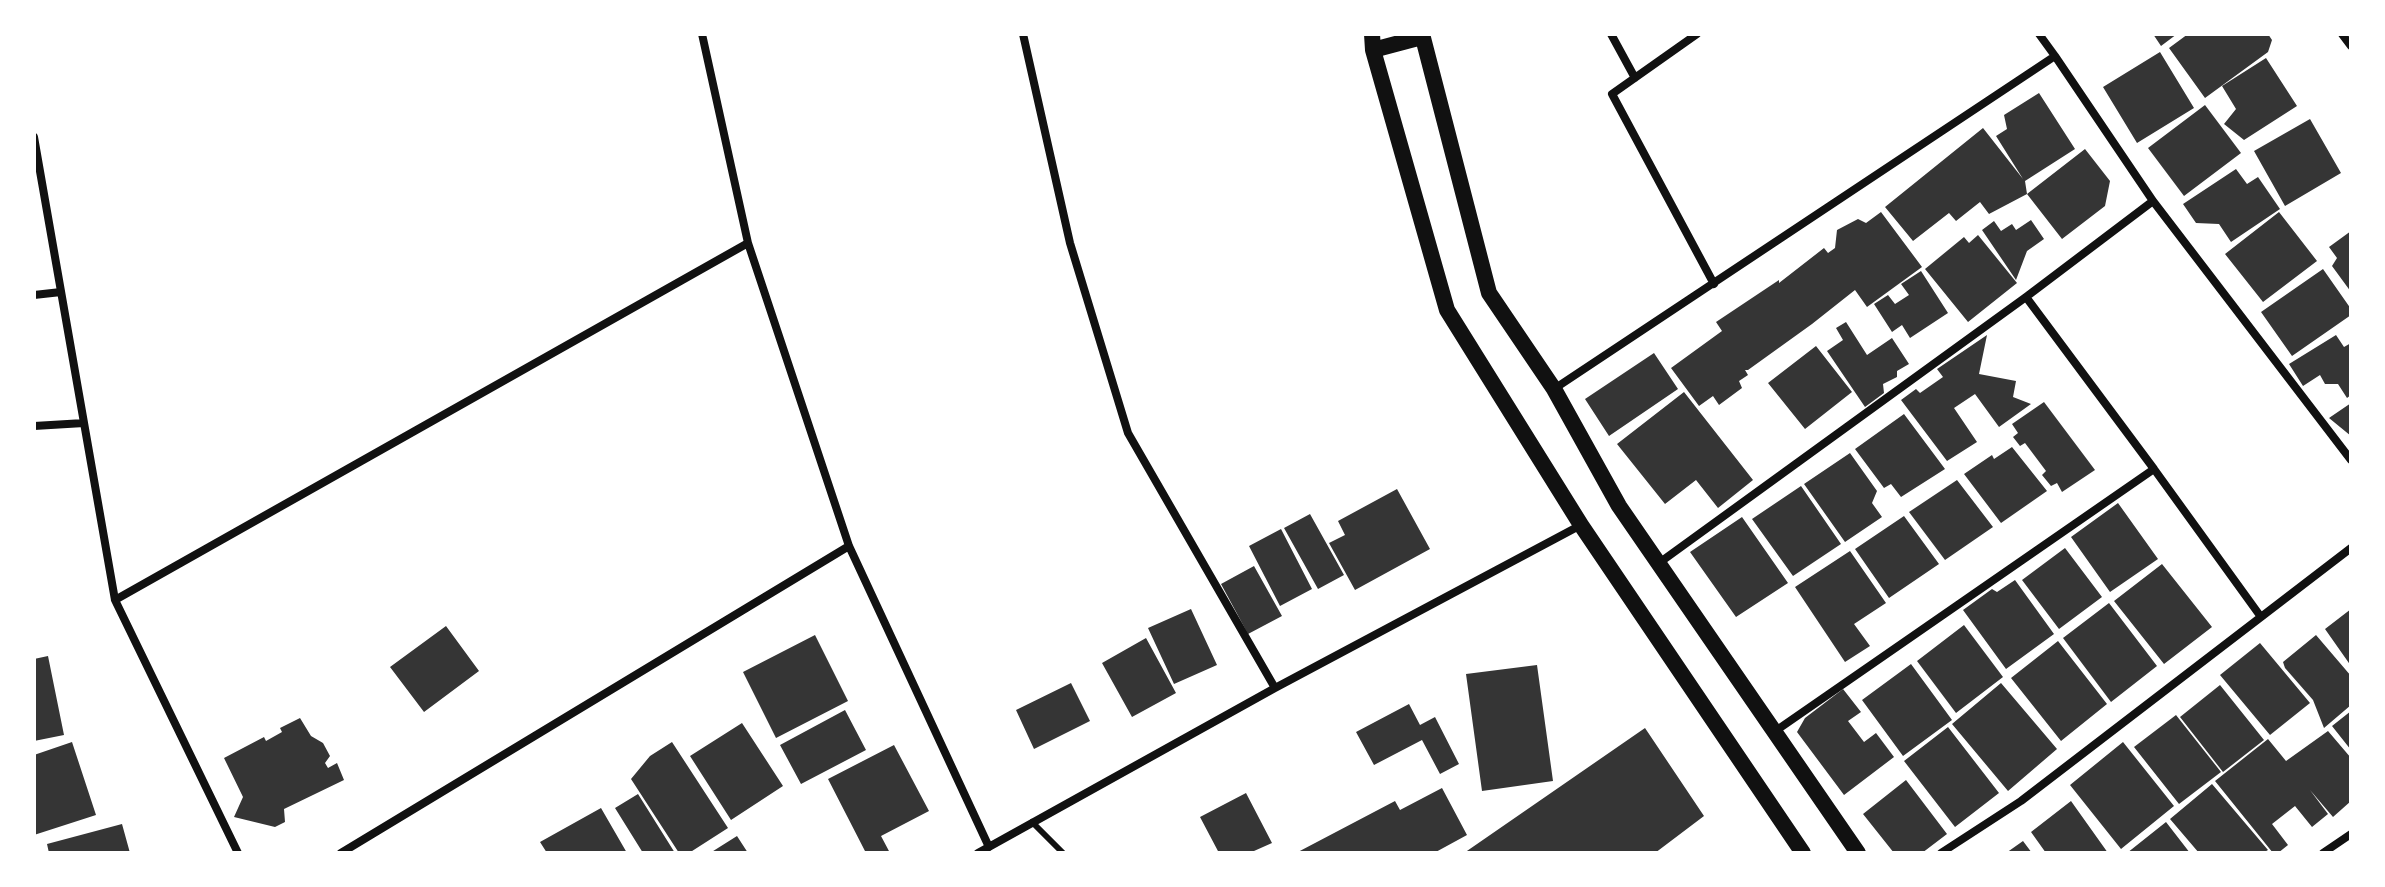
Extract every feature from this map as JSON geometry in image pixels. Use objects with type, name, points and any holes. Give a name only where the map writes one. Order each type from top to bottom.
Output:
[{"type":"main road","points":[[1803,853],[1581,525],[1447,310],[1372,42],[1422,36],[1489,293],[1554,389],[1619,506],[1858,853]]},
{"type":"street","points":[[702,34],[748,243],[849,546],[989,847]]},
{"type":"street","points":[[1023,34],[1070,243],[1128,433],[1275,688]]},
{"type":"street","points":[[1611,34],[1635,78]]},
{"type":"street","points":[[1697,34],[1612,94],[1714,284]]},
{"type":"street","points":[[2039,34],[2153,201],[2351,460]]},
{"type":"street","points":[[2342,34],[2351,46]]},
{"type":"street","points":[[1554,389],[2055,56]]},
{"type":"street","points":[[34,137],[115,600],[238,853]]},
{"type":"street","points":[[1658,563],[2026,297],[2153,201]]},
{"type":"street","points":[[115,600],[748,243]]},
{"type":"street","points":[[34,295],[61,292]]},
{"type":"street","points":[[2026,297],[2261,617]]},
{"type":"street","points":[[34,426],[84,423]]},
{"type":"street","points":[[1773,733],[2154,469]]},
{"type":"street","points":[[978,853],[1275,688],[1581,525]]},
{"type":"street","points":[[341,853],[849,546]]},
{"type":"street","points":[[1941,853],[2021,801],[2351,548]]},
{"type":"street","points":[[2323,853],[2351,834]]},
{"type":"lane","points":[[1032,822],[1063,853]]},
{"type":"building","points":[[2153,34],[2177,34],[2161,46]]},
{"type":"building","points":[[2188,34],[2268,34],[2272,40],[2268,52],[2205,98],[2169,48]]},
{"type":"building","points":[[2160,52],[2194,108],[2137,143],[2103,87]]},
{"type":"building","points":[[2266,58],[2297,106],[2244,140],[2224,124],[2236,109],[2222,86]]},
{"type":"building","points":[[2039,93],[2075,149],[2025,181],[2027,194],[1989,214],[1980,202],[1956,221],[1949,213],[1913,241],[1885,207],[1983,128],[2023,179],[1996,136],[2007,129],[2004,115]]},
{"type":"building","points":[[2205,105],[2241,153],[2184,196],[2148,148]]},
{"type":"building","points":[[2310,119],[2341,173],[2285,206],[2254,151]]},
{"type":"building","points":[[2085,149],[2110,181],[2105,206],[2062,239],[2027,194]]},
{"type":"building","points":[[2236,169],[2247,184],[2258,177],[2280,209],[2231,242],[2219,224],[2196,223],[2183,204]]},
{"type":"building","points":[[1881,212],[1922,267],[1867,307],[1855,290],[1745,370],[1748,375],[1739,381],[1742,388],[1719,405],[1713,396],[1699,406],[1671,368],[1722,331],[1716,322],[1779,280],[1779,283],[1824,248],[1828,253],[1835,248],[1837,230],[1858,219],[1866,223]]},
{"type":"building","points":[[2279,212],[2317,261],[2263,302],[2225,254]]},
{"type":"building","points":[[2031,220],[2044,239],[2027,251],[2016,280],[1982,230],[1994,221],[2001,231],[2012,224],[2016,230]]},
{"type":"building","points":[[2351,231],[2351,292],[2332,266],[2337,258],[2329,247]]},
{"type":"building","points":[[1978,235],[2017,283],[1968,322],[1925,269],[1964,237],[1969,243]]},
{"type":"building","points":[[2323,269],[2351,309],[2351,315],[2292,356],[2261,312]]},
{"type":"building","points":[[1921,271],[1948,313],[1910,338],[1902,325],[1892,332],[1874,304],[1888,295],[1895,304],[1909,295],[1901,284]]},
{"type":"building","points":[[1846,322],[1867,355],[1892,338],[1909,364],[1897,371],[1897,377],[1883,384],[1884,393],[1865,407],[1827,351],[1843,340],[1836,328]]},
{"type":"building","points":[[1987,335],[1979,374],[2016,381],[2013,397],[2031,404],[1999,427],[1975,394],[1954,408],[1977,442],[1947,461],[1901,400],[1916,389],[1920,393],[1943,377],[1937,369]]},
{"type":"building","points":[[2336,335],[2344,347],[2351,343],[2351,395],[2347,398],[2338,384],[2325,384],[2320,375],[2303,386],[2289,364]]},
{"type":"building","points":[[1816,346],[1852,392],[1805,429],[1768,383]]},
{"type":"building","points":[[1654,353],[1678,389],[1609,436],[1585,399]]},
{"type":"building","points":[[1684,392],[1753,480],[1718,508],[1696,480],[1665,504],[1617,444]]},
{"type":"building","points":[[2044,402],[2095,470],[2062,492],[2057,483],[2051,486],[2042,475],[2046,471],[2025,443],[2020,446],[2013,437],[2018,433],[2012,424]]},
{"type":"building","points":[[2351,403],[2351,436],[2329,418]]},
{"type":"building","points":[[1904,414],[1945,469],[1901,497],[1891,484],[1884,488],[1855,449]]},
{"type":"building","points":[[2012,447],[2047,491],[2001,523],[1964,474],[1992,455],[1994,459]]},
{"type":"building","points":[[1850,453],[1877,491],[1872,503],[1882,517],[1845,542],[1804,484]]},
{"type":"building","points":[[1957,480],[1993,527],[1945,560],[1909,512]]},
{"type":"building","points":[[1801,486],[1841,544],[1793,576],[1752,519]]},
{"type":"building","points":[[1397,489],[1430,549],[1355,590],[1329,543],[1345,535],[1338,521]]},
{"type":"building","points":[[2118,503],[2158,559],[2110,592],[2071,537]]},
{"type":"building","points":[[1310,514],[1344,575],[1318,589],[1284,528]]},
{"type":"building","points":[[1904,516],[1939,564],[1889,598],[1855,549]]},
{"type":"building","points":[[1742,517],[1788,583],[1736,617],[1690,552]]},
{"type":"building","points":[[1281,529],[1312,589],[1280,606],[1249,546]]},
{"type":"building","points":[[2065,548],[2102,597],[2059,629],[2022,580]]},
{"type":"building","points":[[1850,551],[1886,603],[1854,624],[1870,646],[1845,662],[1795,587]]},
{"type":"building","points":[[2162,564],[2212,627],[2164,664],[2114,601]]},
{"type":"building","points":[[1254,566],[1282,616],[1248,634],[1221,584]]},
{"type":"building","points":[[2015,580],[2054,634],[2006,669],[1963,610],[1992,589],[1997,592]]},
{"type":"building","points":[[2109,603],[2157,666],[2111,702],[2063,638]]},
{"type":"building","points":[[1191,609],[1217,665],[1174,684],[1148,628]]},
{"type":"building","points":[[2351,609],[2351,666],[2325,629]]},
{"type":"building","points":[[1964,625],[2003,677],[1956,713],[1917,661]]},
{"type":"building","points":[[446,626],[479,671],[424,712],[390,667]]},
{"type":"building","points":[[815,635],[848,701],[776,738],[743,672]]},
{"type":"building","points":[[2316,635],[2351,676],[2351,705],[2324,728],[2313,700],[2283,662]]},
{"type":"building","points":[[1146,638],[1176,693],[1132,717],[1102,663]]},
{"type":"building","points":[[2058,641],[2107,704],[2061,741],[2011,678]]},
{"type":"building","points":[[2260,643],[2310,703],[2270,735],[2220,675]]},
{"type":"building","points":[[48,656],[64,735],[34,741],[34,659]]},
{"type":"building","points":[[1911,664],[1952,720],[1903,756],[1862,700]]},
{"type":"building","points":[[1537,665],[1553,781],[1482,791],[1466,674]]},
{"type":"building","points":[[1071,683],[1090,721],[1034,749],[1016,710]]},
{"type":"building","points":[[2001,683],[2057,749],[2008,791],[1952,724]]},
{"type":"building","points":[[2220,685],[2264,740],[2223,772],[2180,717]]},
{"type":"building","points":[[1843,689],[1861,712],[1848,721],[1864,742],[1876,733],[1894,757],[1844,795],[1797,732],[1805,718]]},
{"type":"building","points":[[1409,704],[1420,725],[1435,717],[1459,764],[1440,774],[1422,740],[1374,765],[1356,732]]},
{"type":"building","points":[[845,710],[866,750],[801,784],[780,745]]},
{"type":"building","points":[[2351,711],[2351,750],[2332,726]]},
{"type":"building","points":[[2176,715],[2221,772],[2179,804],[2134,747]]},
{"type":"building","points":[[300,718],[311,736],[323,743],[330,756],[325,763],[328,768],[337,763],[344,780],[284,809],[285,822],[275,827],[234,817],[243,797],[224,758],[264,737],[266,741],[282,732],[280,728]]},
{"type":"building","points":[[742,723],[783,786],[731,820],[690,756]]},
{"type":"building","points":[[1948,727],[1999,793],[1955,827],[1904,761]]},
{"type":"building","points":[[1645,728],[1704,816],[1655,853],[1464,853]]},
{"type":"building","points":[[2328,731],[2351,758],[2351,801],[2333,817],[2310,790],[2328,814],[2312,827],[2295,806],[2272,824],[2288,845],[2273,853],[2215,781],[2268,739],[2286,761]]},
{"type":"building","points":[[72,742],[96,815],[34,835],[34,755]]},
{"type":"building","points":[[672,742],[728,828],[689,853],[679,853],[631,779],[650,756]]},
{"type":"building","points":[[2123,742],[2174,806],[2121,849],[2070,785]]},
{"type":"building","points":[[894,745],[929,811],[881,836],[890,853],[866,853],[828,779]]},
{"type":"building","points":[[1906,780],[1947,834],[1922,853],[1894,853],[1863,814]]},
{"type":"building","points":[[2212,784],[2268,850],[2263,853],[2199,853],[2170,819]]},
{"type":"building","points":[[1442,788],[1467,835],[1434,853],[1296,853],[1395,801],[1400,810]]},
{"type":"building","points":[[1246,793],[1272,843],[1255,853],[1219,853],[1200,817]]},
{"type":"building","points":[[638,794],[675,853],[643,853],[615,808]]},
{"type":"building","points":[[2071,801],[2108,853],[2046,853],[2031,832]]},
{"type":"building","points":[[601,808],[627,853],[547,853],[540,842]]},
{"type":"building","points":[[2166,822],[2190,853],[2127,853]]},
{"type":"building","points":[[122,824],[130,853],[49,853],[47,844]]},
{"type":"building","points":[[737,836],[748,853],[710,853]]},
{"type":"building","points":[[2023,841],[2032,853],[2006,853]]}]
